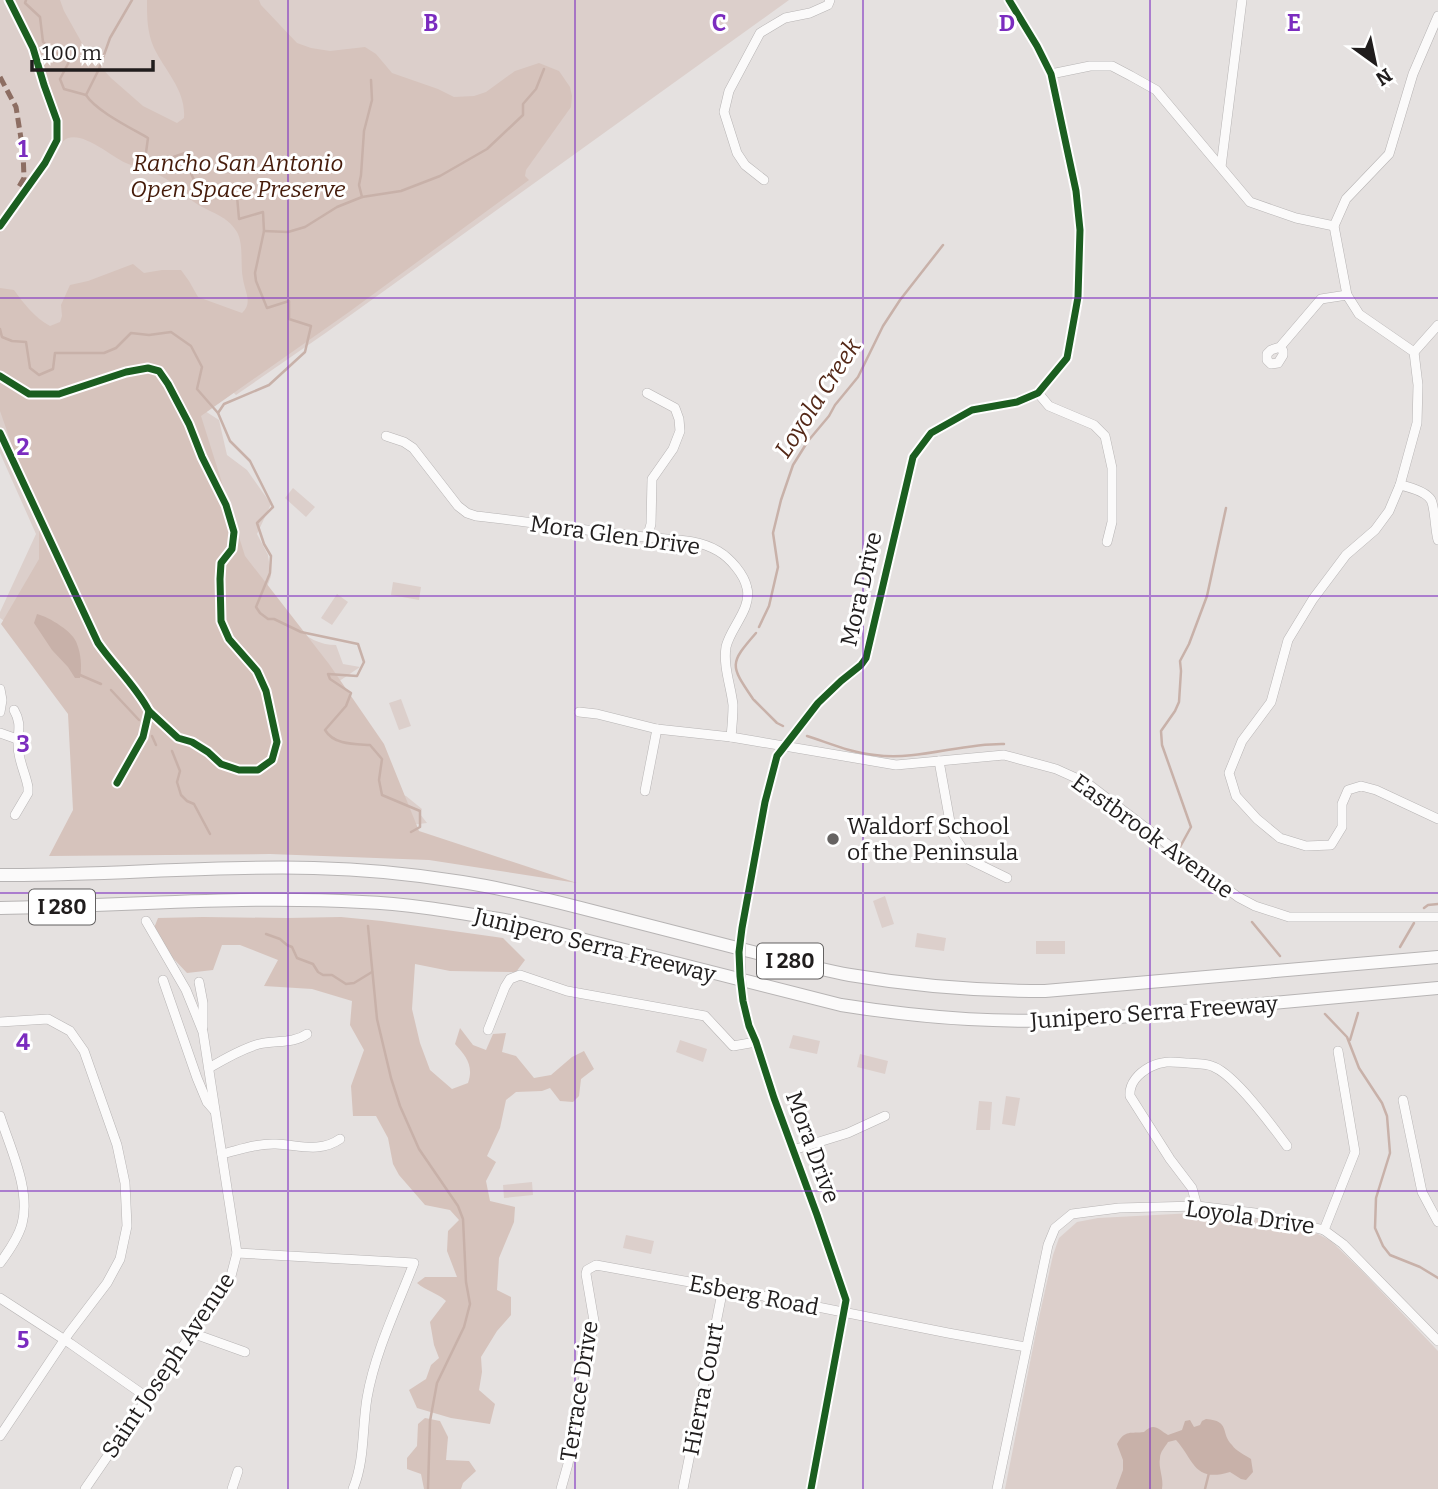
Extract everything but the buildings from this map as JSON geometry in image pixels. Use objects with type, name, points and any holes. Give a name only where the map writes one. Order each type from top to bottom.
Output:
[{"type":"highway","name":"Junipero Serra Freeway","points":[[0,876],[313,868],[464,882],[518,892],[847,974],[898,983],[996,991],[1058,990],[1438,957]]},
{"type":"highway","name":"Junipero Serra Freeway","points":[[0,908],[325,900],[459,912],[510,921],[791,994],[841,1005],[944,1019],[1097,1019],[1438,988]]},
{"type":"street","points":[[764,180],[745,164],[737,153],[724,112],[729,92],[760,33],[785,18],[810,13],[828,5],[830,0]]},
{"type":"street","points":[[1009,0],[1051,74],[1076,191],[1080,230],[1078,297],[1067,358],[1038,393],[1048,406],[1094,425],[1105,436],[1112,468],[1112,522],[1107,542]]},
{"type":"street","points":[[1221,167],[1242,0]]},
{"type":"street","points":[[1438,16],[1413,74],[1389,154],[1346,199],[1334,226],[1347,295],[1359,314],[1414,352],[1418,385],[1417,424],[1400,485],[1389,511],[1375,530],[1346,555],[1313,599],[1288,640],[1271,702],[1242,741],[1229,773],[1236,796],[1257,819],[1280,838],[1306,846],[1331,845],[1342,827],[1342,804],[1348,790],[1361,786],[1376,790],[1438,819]]},
{"type":"street","points":[[1051,74],[1090,66],[1112,66],[1131,76],[1156,90],[1250,202],[1296,218],[1334,226]]},
{"type":"street","points":[[1280,347],[1321,299],[1347,295]]},
{"type":"street","points":[[1414,352],[1438,325]]},
{"type":"street","points":[[647,393],[675,408],[680,423],[673,449],[652,480],[648,538]]},
{"type":"street","name":"Mora Drive","points":[[811,1489],[846,1300],[749,1026],[743,1001],[739,953],[765,802],[775,762],[785,746],[818,702],[866,659],[913,457],[931,433],[972,410],[1017,402],[1038,393]]},
{"type":"street","name":"Mora Glen Drive","points":[[386,436],[413,448],[458,506],[467,513],[688,541],[717,551],[737,569],[747,586],[748,596],[729,637],[725,655],[733,705],[731,737]]},
{"type":"street","points":[[1400,485],[1429,497],[1432,501],[1438,540]]},
{"type":"street","points":[[0,688],[0,712]]},
{"type":"street","points":[[14,710],[20,724],[18,753],[28,787],[28,793],[15,815]]},
{"type":"street","name":"Eastbrook Avenue","points":[[579,712],[657,729],[731,737],[896,765],[1004,755],[1056,769],[1087,783],[1238,897],[1255,906],[1289,917],[1438,917]]},
{"type":"street","points":[[645,791],[657,729]]},
{"type":"street","points":[[0,733],[17,739]]},
{"type":"street","points":[[939,761],[952,833],[970,860],[1007,878]]},
{"type":"street","name":"Saint Joseph Avenue","points":[[85,1489],[231,1276],[237,1254],[203,1032],[186,990],[146,921]]},
{"type":"street","points":[[488,1030],[505,987],[510,979],[520,975],[566,991],[705,1016],[733,1046],[756,1042]]},
{"type":"street","name":"Saint Joseph Avenue","points":[[163,981],[197,1078],[207,1102],[215,1112]]},
{"type":"street","points":[[199,982],[203,1003],[203,1032]]},
{"type":"street","points":[[0,1022],[48,1019],[70,1031],[84,1051],[117,1145],[125,1183],[127,1226],[120,1259],[107,1283],[0,1436]]},
{"type":"street","points":[[209,1068],[257,1045],[297,1040],[307,1034]]},
{"type":"street","name":"Loyola Drive","points":[[997,1489],[1048,1245],[1054,1231],[1072,1214],[1083,1212],[1119,1208],[1197,1206],[1255,1213],[1324,1230],[1355,1152],[1338,1051]]},
{"type":"street","points":[[1197,1206],[1192,1188],[1130,1096],[1133,1082],[1147,1069],[1166,1062],[1215,1067],[1239,1087],[1287,1146]]},
{"type":"street","points":[[1403,1100],[1422,1192],[1438,1222]]},
{"type":"street","points":[[0,1116],[24,1189],[24,1213],[19,1234],[0,1263]]},
{"type":"street","points":[[793,1150],[848,1133],[885,1116]]},
{"type":"street","points":[[222,1154],[248,1147],[276,1144],[321,1147],[340,1139]]},
{"type":"street","points":[[1324,1230],[1343,1244],[1438,1342]]},
{"type":"street","points":[[237,1254],[414,1264],[380,1353],[368,1397],[358,1476],[353,1489]]},
{"type":"street","name":"Terrace Drive","points":[[561,1489],[594,1321],[586,1274],[587,1270],[596,1265],[605,1266]]},
{"type":"street","name":"Esberg Road","points":[[605,1266],[1026,1347]]},
{"type":"street","name":"Hierra Court","points":[[683,1489],[723,1288]]},
{"type":"street","points":[[0,1298],[148,1398]]},
{"type":"street","points":[[192,1333],[245,1352]]},
{"type":"street","points":[[232,1489],[238,1471]]},
{"type":"green space","name":"Rancho San Antonio Open Space Preserve","points":[[0,0],[789,0],[236,395],[207,367],[205,411],[219,420],[227,455],[247,470],[271,504],[257,534],[268,555],[271,576],[265,593],[304,634],[324,644],[336,645],[343,664],[360,667],[332,686],[390,791],[406,796],[422,809],[420,814],[427,823],[318,836],[129,794],[7,623],[0,618],[0,612],[36,534],[0,453]]},
{"type":"green space","points":[[5,0],[60,0],[87,52],[111,78],[143,106],[177,123],[184,118],[182,98],[152,42],[147,0],[259,0],[297,43],[330,51],[365,47],[376,54],[392,73],[454,97],[486,92],[515,71],[539,63],[559,71],[570,87],[571,107],[526,170],[525,176],[529,180],[201,416],[245,556],[329,664],[384,744],[419,831],[577,883],[429,860],[270,854],[49,856],[73,810],[68,714],[1,624],[39,559],[39,522],[0,411],[0,288],[14,290],[34,315],[50,326],[60,322],[61,305],[70,285],[133,264],[144,273],[181,270],[198,297],[242,313],[248,301],[242,273],[240,243],[237,232],[227,221],[196,203],[165,178],[126,163],[98,146],[75,137],[63,141],[0,233],[0,220],[45,157],[55,137],[33,60]]},
{"type":"green space","points":[[293,488],[315,507],[306,517],[285,498]]},
{"type":"green space","points":[[393,582],[421,587],[419,600],[391,595]]},
{"type":"green space","points":[[337,594],[348,602],[332,625],[321,618]]},
{"type":"green space","points":[[401,699],[411,726],[399,730],[389,703]]},
{"type":"green space","points":[[885,896],[894,924],[882,928],[873,901]]},
{"type":"green space","points":[[341,917],[503,938],[525,960],[516,972],[450,971],[415,964],[412,1009],[430,1070],[452,1089],[468,1083],[468,1062],[455,1044],[460,1028],[473,1045],[486,1050],[493,1034],[506,1033],[502,1052],[516,1056],[534,1078],[551,1075],[572,1057],[584,1051],[594,1069],[581,1079],[579,1096],[573,1102],[560,1101],[550,1088],[516,1092],[506,1100],[500,1128],[487,1156],[496,1162],[486,1181],[490,1201],[515,1207],[514,1222],[499,1258],[497,1290],[511,1297],[511,1315],[481,1357],[479,1390],[495,1404],[490,1424],[451,1418],[417,1408],[409,1390],[426,1379],[431,1365],[439,1358],[430,1322],[446,1301],[417,1283],[425,1277],[457,1277],[447,1251],[448,1231],[459,1220],[450,1210],[425,1205],[399,1175],[393,1164],[388,1138],[376,1116],[353,1116],[351,1086],[364,1050],[350,1025],[352,1001],[312,989],[264,986],[278,960],[240,945],[222,945],[213,970],[187,973],[171,956],[154,928],[158,918]]},
{"type":"green space","points":[[917,933],[946,938],[944,951],[915,947]]},
{"type":"green space","points":[[1036,941],[1065,941],[1065,954],[1036,954]]},
{"type":"green space","points":[[793,1035],[820,1041],[817,1054],[789,1048]]},
{"type":"green space","points":[[680,1040],[707,1049],[703,1062],[676,1052]]},
{"type":"green space","points":[[860,1054],[888,1061],[885,1074],[857,1067]]},
{"type":"green space","points":[[1006,1096],[1020,1098],[1015,1126],[1002,1124]]},
{"type":"green space","points":[[979,1101],[992,1102],[990,1130],[976,1130]]},
{"type":"green space","points":[[532,1182],[533,1195],[504,1198],[503,1185]]},
{"type":"green space","points":[[1194,1213],[1245,1215],[1318,1234],[1331,1241],[1438,1351],[1438,1489],[1005,1489],[1038,1322],[1059,1238],[1077,1222],[1098,1218]]},
{"type":"green space","points":[[626,1235],[654,1241],[651,1254],[623,1248]]},
{"type":"green space","points":[[425,1418],[440,1421],[448,1437],[446,1460],[469,1461],[476,1471],[463,1483],[461,1489],[424,1489],[421,1474],[407,1469],[407,1458],[417,1446],[418,1424]]},
{"type":"shaded area","points":[[37,614],[48,618],[75,639],[80,656],[80,678],[75,678],[52,650],[34,623]]},
{"type":"shaded area","points":[[1206,1419],[1219,1422],[1228,1441],[1251,1459],[1253,1472],[1246,1480],[1230,1472],[1218,1475],[1202,1472],[1196,1468],[1176,1440],[1168,1442],[1160,1456],[1162,1489],[1116,1489],[1123,1470],[1123,1460],[1117,1444],[1123,1436],[1144,1432],[1153,1427],[1168,1435],[1182,1430],[1185,1421],[1190,1420],[1194,1427]]},
{"type":"waterway","points":[[26,0],[25,3],[40,17],[43,42],[60,56],[71,58],[60,79],[64,89],[86,95],[106,113],[148,138],[144,167],[188,152],[189,169],[204,202],[226,188],[237,196],[239,219],[263,212],[264,231],[255,273],[267,308],[289,301],[289,319],[311,326],[305,352],[269,385],[224,404],[218,413]]},
{"type":"waterway","points":[[86,95],[110,38],[132,0]]},
{"type":"waterway","points":[[264,231],[288,232],[305,227],[337,207],[362,197],[401,191],[440,176],[487,149],[523,115],[523,104],[536,89],[544,69]]},
{"type":"waterway","points":[[362,197],[359,185],[364,131],[372,100],[371,80]]},
{"type":"waterway","name":"Loyola Creek","points":[[759,627],[769,606],[778,567],[773,533],[793,465],[808,441],[858,377],[883,326],[900,300],[943,245]]},
{"type":"waterway","points":[[0,329],[2,337],[26,342],[30,368],[39,375],[53,369],[55,353],[104,353],[116,348],[131,333],[149,335],[171,332],[191,346],[202,367],[197,389],[218,413],[230,441],[250,461],[273,507],[257,523],[271,556],[270,573],[256,607],[268,619],[274,619],[301,632],[358,644],[364,662],[357,676],[328,674],[330,679],[351,693],[346,706],[325,730],[339,741],[370,745],[382,759],[379,780],[382,795],[420,811],[420,827],[411,832]]},
{"type":"waterway","points":[[1180,847],[1191,827],[1162,745],[1161,731],[1179,702],[1180,661],[1207,596],[1226,508]]},
{"type":"waterway","name":"Loyola Creek","points":[[753,699],[740,679],[736,665],[741,652],[756,633]]},
{"type":"waterway","points":[[80,675],[101,684]]},
{"type":"waterway","points":[[111,690],[139,720]]},
{"type":"waterway","name":"Loyola Creek","points":[[754,700],[783,726]]},
{"type":"waterway","points":[[152,736],[156,745]]},
{"type":"waterway","name":"Loyola Creek","points":[[807,736],[858,752],[891,756],[1004,744]]},
{"type":"waterway","points":[[172,751],[180,771],[177,782],[181,795],[194,804],[210,834]]},
{"type":"waterway","points":[[1424,908],[1438,904]]},
{"type":"waterway","name":"Loyola Creek","points":[[1252,922],[1280,956]]},
{"type":"waterway","points":[[1400,947],[1414,923]]},
{"type":"waterway","points":[[368,926],[377,1019],[400,1106],[419,1149],[458,1206],[463,1219],[466,1282],[470,1304],[464,1327],[437,1383],[430,1421],[428,1489]]},
{"type":"waterway","points":[[266,934],[292,947],[297,958],[313,964],[318,972],[332,975],[346,984],[354,983],[372,972]]},
{"type":"waterway","points":[[1350,1040],[1358,1013]]},
{"type":"waterway","name":"Loyola Creek","points":[[1325,1014],[1347,1037],[1359,1068],[1382,1103],[1387,1116],[1390,1153],[1376,1198],[1375,1228],[1390,1255],[1420,1267],[1438,1278]]},
{"type":"waterway","points":[[1205,1489],[1209,1473]]},
{"type":"marked path","points":[[0,77],[16,107],[23,151],[24,178],[17,190]]},
{"type":"cycle path","points":[[0,226],[45,163],[57,140],[57,121],[33,48],[9,0]]},
{"type":"cycle path","points":[[811,1489],[846,1300],[749,1026],[740,976],[742,928],[765,802],[777,756],[818,703],[866,658],[913,457],[931,433],[972,410],[1017,402],[1038,393],[1067,358],[1078,297],[1080,230],[1076,191],[1051,74],[1009,0]]},
{"type":"cycle path","points":[[0,376],[29,394],[59,394],[126,372],[148,368],[159,371],[189,424],[226,505],[234,532],[232,549],[221,563],[221,621],[229,639],[257,671],[266,691],[277,742],[272,760],[258,770],[239,770],[221,764],[192,742],[178,738],[149,711]]},
{"type":"cycle path","points":[[0,433],[98,643],[149,711],[143,737],[117,783]]},
{"type":"place","name":"Waldorf School of the Peninsula","points":[[833,839]]}]
